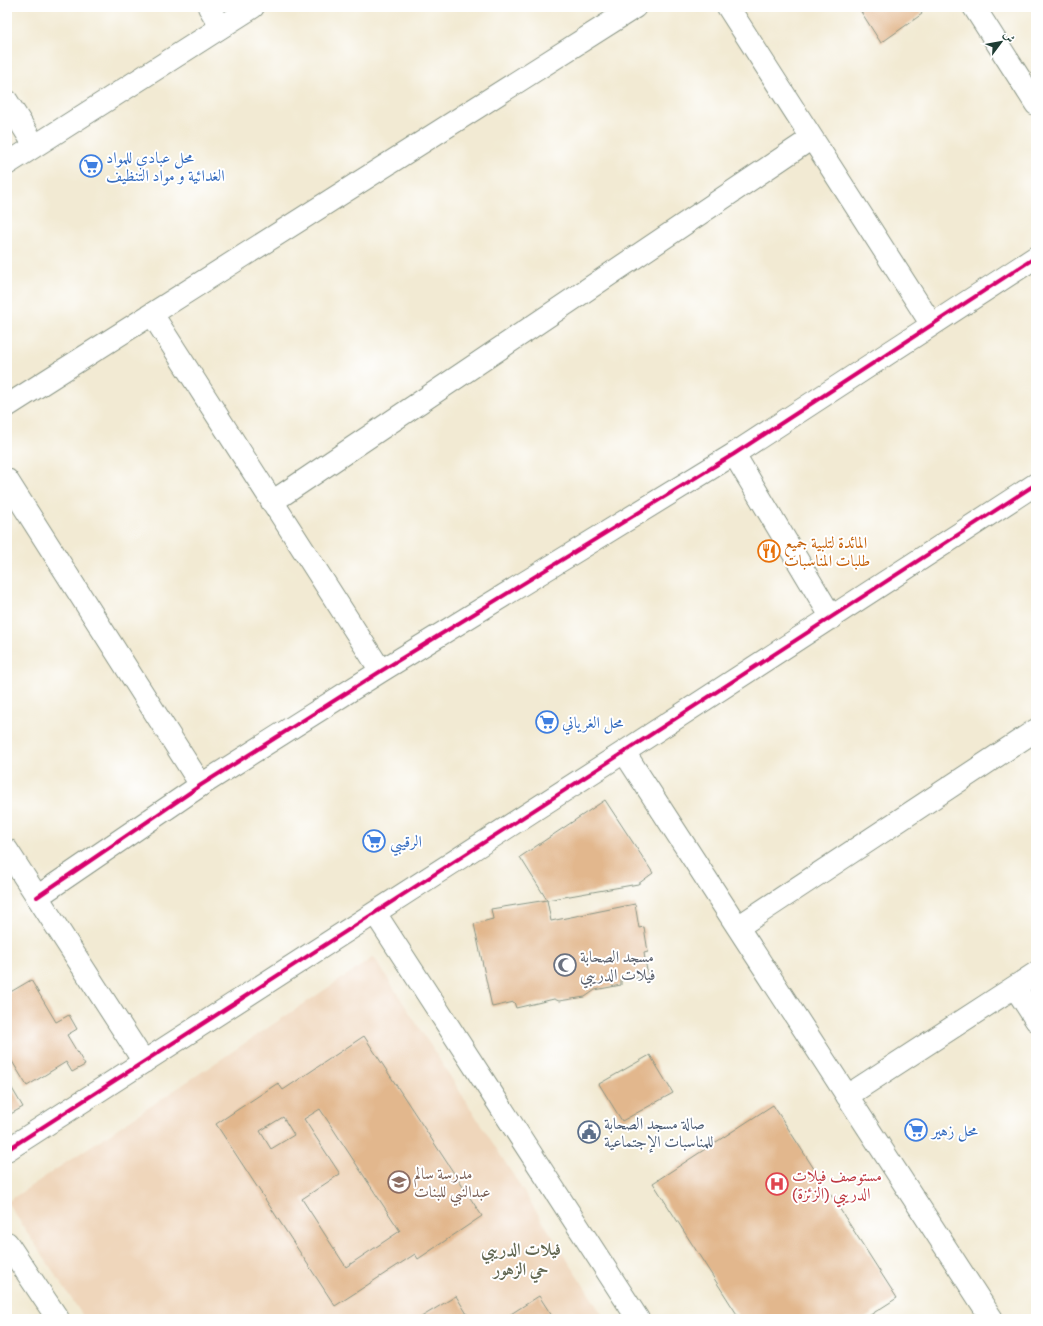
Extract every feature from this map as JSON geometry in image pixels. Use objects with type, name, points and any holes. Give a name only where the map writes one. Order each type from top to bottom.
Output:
[{"type":"street","points":[[209,7],[221,27]]},
{"type":"street","points":[[7,164],[252,7]]},
{"type":"street","points":[[7,406],[635,7]]},
{"type":"street","points":[[728,7],[932,325]]},
{"type":"street","points":[[974,7],[1036,104]]},
{"type":"street","points":[[7,101],[35,146]]},
{"type":"street","points":[[272,502],[812,138]]},
{"type":"street","points":[[37,897],[201,785],[734,454],[1036,257]]},
{"type":"street","points":[[152,314],[381,672]]},
{"type":"street","points":[[734,454],[832,618]]},
{"type":"street","points":[[7,480],[201,785]]},
{"type":"street","points":[[7,1150],[832,618],[1036,484]]},
{"type":"street","points":[[738,927],[1036,730]]},
{"type":"street","points":[[624,752],[992,1319]]},
{"type":"street","points":[[7,850],[144,1062]]},
{"type":"street","points":[[375,913],[638,1319]]},
{"type":"street","points":[[847,1096],[1036,973]]},
{"type":"street","points":[[1014,987],[1036,1020]]},
{"type":"street","points":[[7,1243],[58,1319]]},
{"type":"shaded area","points":[[374,957],[605,1319],[85,1319],[7,1202]]},
{"type":"building","points":[[858,7],[918,7],[922,14],[881,43]]},
{"type":"building","points":[[605,800],[653,873],[638,884],[547,900],[520,857]]},
{"type":"building","name":"مسجد الصحابة فيلات الدريبي","points":[[547,900],[551,921],[635,904],[639,928],[644,927],[648,952],[644,953],[648,977],[621,980],[621,985],[595,990],[585,997],[559,1001],[554,999],[516,1008],[514,1002],[492,1007],[474,924],[493,919],[491,909]]},
{"type":"building","points":[[31,980],[56,1022],[69,1015],[77,1029],[67,1035],[85,1065],[72,1072],[66,1062],[27,1086],[7,1053],[7,994]]},
{"type":"building","points":[[364,1036],[482,1216],[418,1259],[415,1254],[335,1306],[216,1124],[278,1083],[283,1090]],"holes":[[[320,1109],[400,1231],[346,1267],[302,1199],[340,1174],[304,1119]],[[283,1117],[294,1135],[271,1149],[260,1131]]]},
{"type":"building","points":[[650,1055],[673,1093],[622,1121],[599,1084]]},
{"type":"building","points":[[7,1080],[23,1107],[7,1116]]},
{"type":"building","points":[[773,1105],[897,1298],[864,1319],[740,1319],[653,1183]]},
{"type":"building","points":[[456,1296],[470,1319],[418,1319]]},
{"type":"building","points":[[539,1296],[554,1319],[503,1319]]},
{"type":"cycle path","points":[[37,897],[201,785],[381,671],[734,454],[1036,257]]},
{"type":"cycle path","points":[[7,1150],[1036,484]]},
{"type":"place","name":"محل عبادي للمواد الغدائية و مواد التنظيف","points":[[91,166]]},
{"type":"place","name":"المائدة لتلبية جميع طلبات المناسبات","points":[[769,551]]},
{"type":"place","name":"محل الغرياني","points":[[547,722]]},
{"type":"place","name":"الرقيبي","points":[[374,841]]},
{"type":"place","name":"مسجد الصحابة فيلات الدريبي","points":[[565,965]]},
{"type":"place","name":"محل زهير","points":[[916,1130]]},
{"type":"place","name":"صالة مسجد الصحابة للمناسبات الإجتماعية","points":[[589,1132]]},
{"type":"place","name":"مدرسة سالم عبدالنبي للبنات","points":[[399,1182]]},
{"type":"place","name":"مستوصف فيلات الدريبي (الزئزة)","points":[[777,1184]]},
{"type":"district","name":"فيلات الدريبي حي الزهور","points":[[521,1259]]}]
